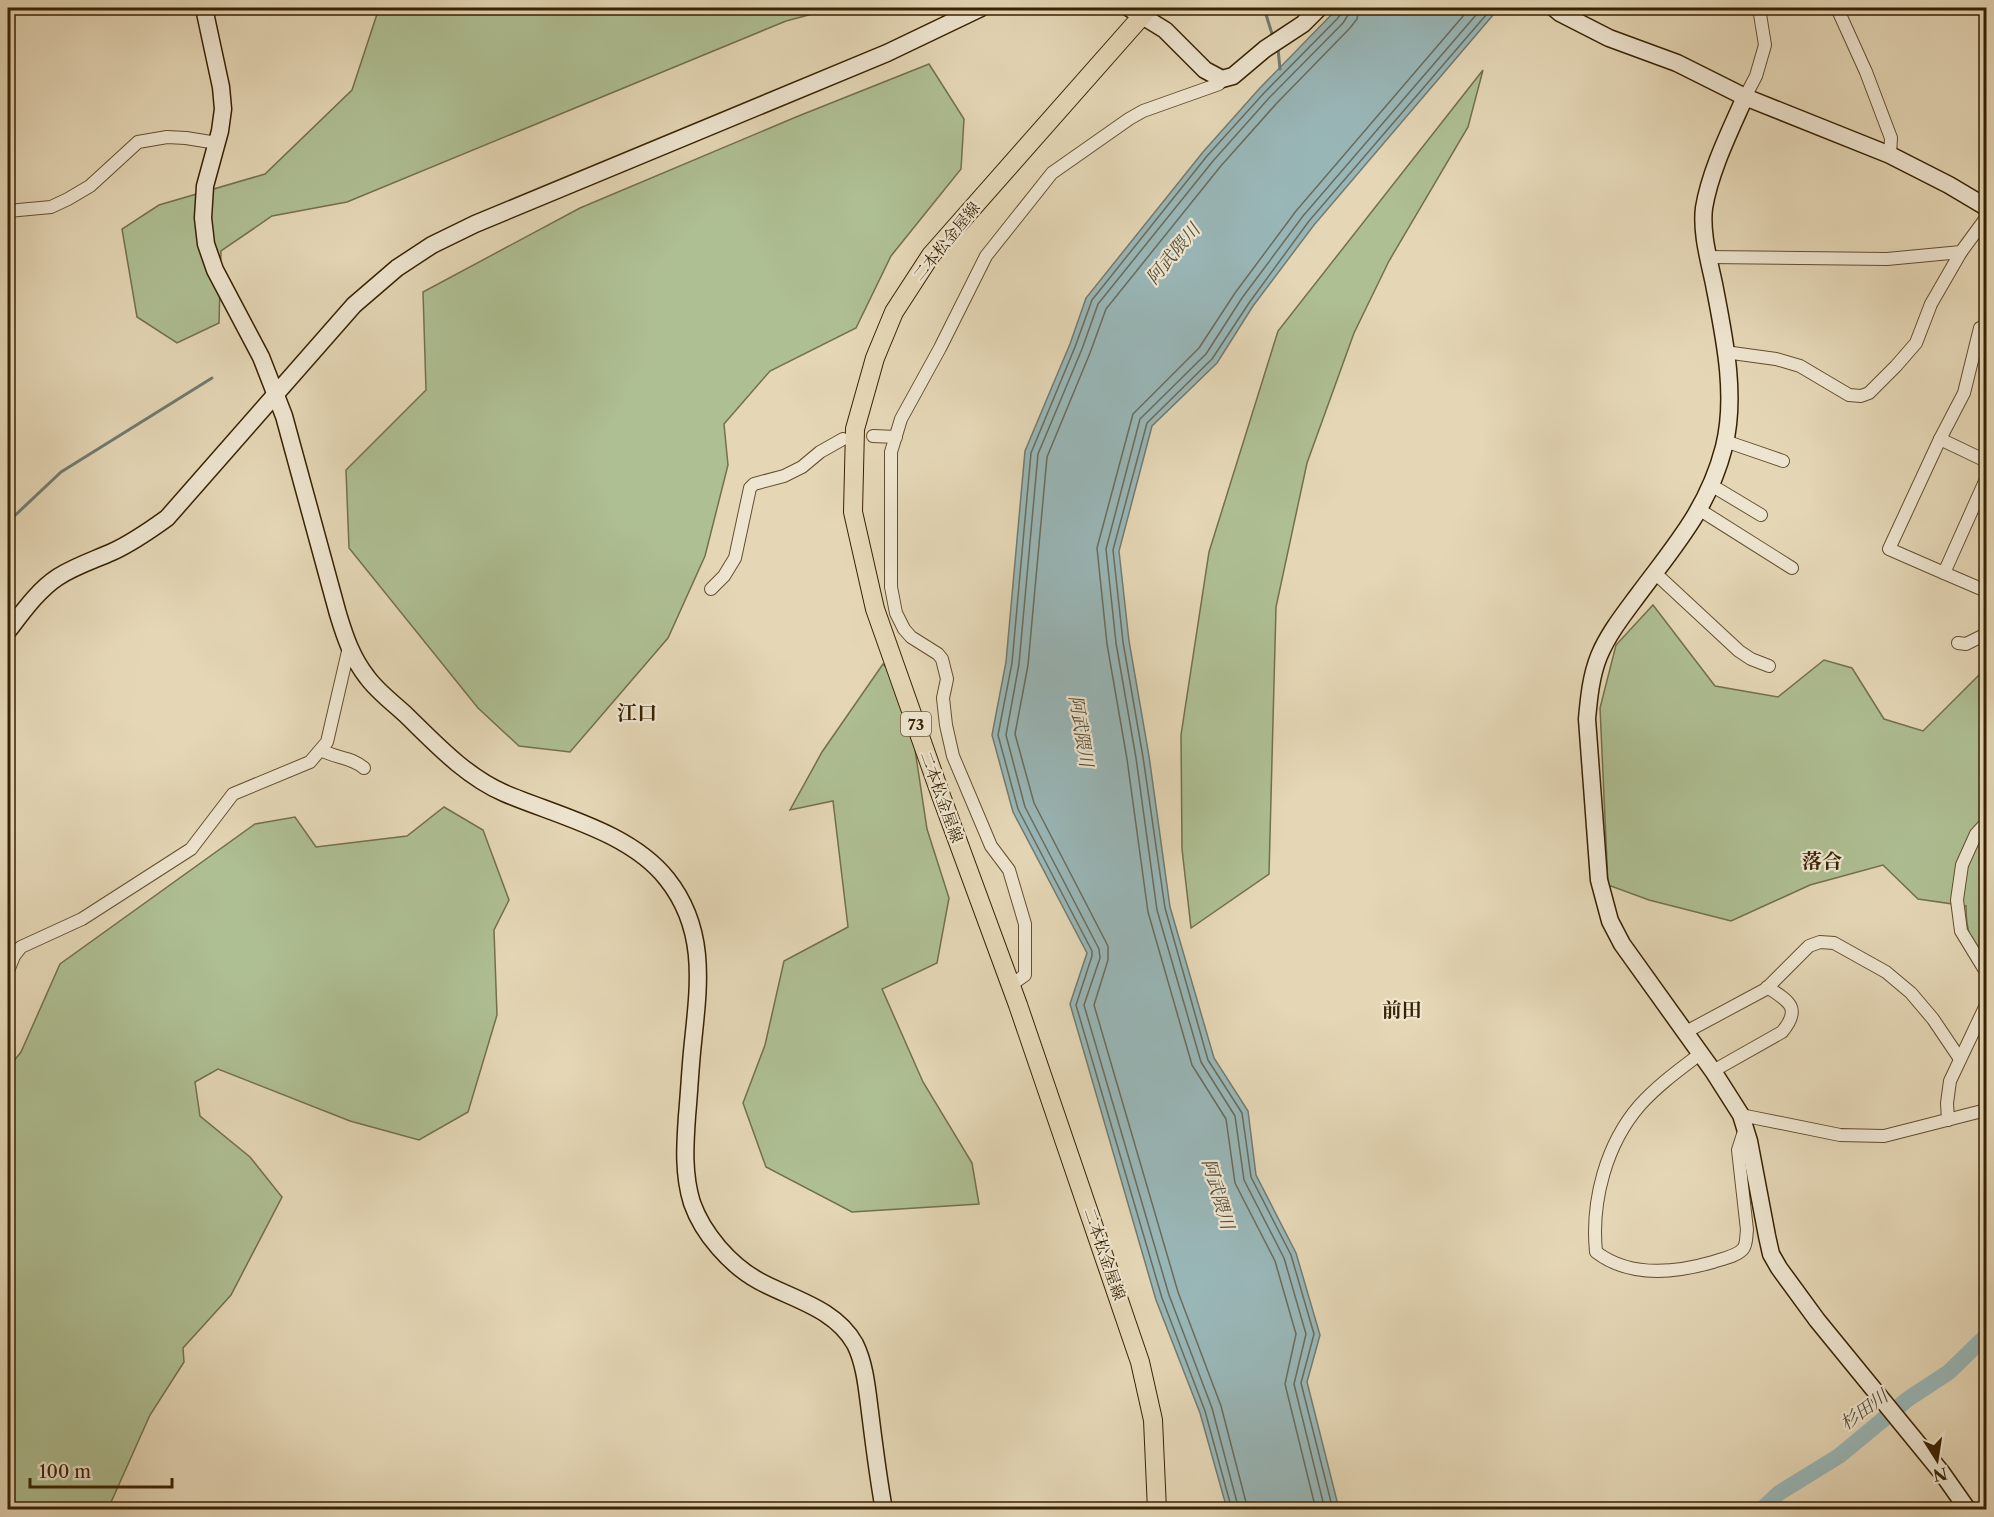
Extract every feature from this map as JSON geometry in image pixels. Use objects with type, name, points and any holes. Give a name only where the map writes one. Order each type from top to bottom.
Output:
[{"type":"main road","name":"二本松金屋線","points":[[1140,10],[930,255],[894,312],[875,358],[855,429],[854,512],[875,609],[1011,985],[1140,1362],[1153,1420],[1157,1509]]},
{"type":"street","points":[[204,8],[221,87],[223,109],[217,143],[205,186],[202,218],[206,244],[215,270],[261,357],[284,416],[349,647],[369,680],[450,758],[503,792],[626,844],[654,865],[678,893],[696,938],[698,957],[696,1026],[691,1058],[685,1160],[693,1204],[715,1243],[742,1270],[831,1317],[845,1330],[854,1343],[861,1359],[866,1383],[884,1509]]},
{"type":"street","points":[[8,631],[56,578],[139,538],[167,518],[354,305],[397,268],[432,245],[475,224],[887,53],[981,8]]},
{"type":"street","points":[[1011,985],[1025,975],[1025,924],[1019,898],[1009,870],[991,846],[953,756],[946,725],[943,698],[947,679],[942,659],[904,630],[893,601],[890,468],[891,452],[901,419],[986,256],[1052,173],[1128,118],[1219,84],[1222,79],[1233,76],[1265,49],[1303,24],[1319,8]]},
{"type":"street","points":[[1554,8],[1609,38],[1677,63],[1745,97],[1890,155],[1986,207]]},
{"type":"street","points":[[1758,8],[1765,45],[1756,76],[1721,155],[1704,208],[1704,232],[1730,392],[1725,441],[1711,485],[1700,510],[1620,619],[1599,655],[1594,671],[1587,719],[1599,880],[1610,921],[1632,960],[1713,1071],[1743,1121],[1771,1254],[1791,1286],[1942,1473],[1968,1509]]},
{"type":"street","points":[[1837,8],[1866,72],[1891,138],[1890,155]]},
{"type":"street","name":"二本松金屋線","points":[[1140,10],[1165,30],[1205,70],[1222,79]]},
{"type":"street","points":[[8,211],[51,207],[68,199],[90,186],[138,142],[167,137],[217,143]]},
{"type":"street","points":[[1725,352],[1776,359],[1800,366],[1849,395],[1861,396],[1869,393],[1916,343],[1931,304],[1961,252],[1986,218]]},
{"type":"street","points":[[1708,257],[1887,259],[1961,252]]},
{"type":"street","points":[[1986,331],[1980,328],[1964,393],[1888,549],[1986,591]]},
{"type":"street","points":[[873,436],[896,437]]},
{"type":"street","points":[[711,589],[724,576],[735,558],[750,488],[754,484],[784,476],[802,467],[820,452],[843,439]]},
{"type":"street","points":[[1940,439],[1986,461]]},
{"type":"street","points":[[1725,441],[1783,461]]},
{"type":"street","points":[[1944,573],[1986,479]]},
{"type":"street","points":[[1711,485],[1761,515]]},
{"type":"street","points":[[1700,510],[1792,568]]},
{"type":"street","points":[[1655,573],[1738,651],[1768,666]]},
{"type":"street","points":[[1958,644],[1980,639],[1986,634]]},
{"type":"street","points":[[8,971],[14,956],[21,947],[82,919],[190,849],[233,794],[310,762],[327,742],[349,647]]},
{"type":"street","points":[[321,750],[329,755],[358,763],[364,768]]},
{"type":"street","points":[[1986,823],[1976,834],[1962,865],[1957,900],[1961,931],[1986,972]]},
{"type":"street","points":[[1684,1033],[1767,987],[1809,946],[1820,942],[1834,943],[1886,972],[1911,993],[1933,1019],[1960,1059]]},
{"type":"street","points":[[1713,1071],[1782,1032],[1790,1022],[1793,1012],[1790,1004],[1767,987]]},
{"type":"street","points":[[1948,1120],[1947,1103],[1950,1081],[1986,1005]]},
{"type":"street","points":[[1700,1054],[1663,1082],[1626,1123],[1599,1185],[1595,1208],[1596,1252],[1606,1260],[1648,1271],[1688,1269],[1726,1258],[1743,1249],[1746,1242],[1746,1230],[1738,1150],[1743,1121]]},
{"type":"street","points":[[1743,1121],[1840,1135],[1884,1136],[1986,1110]]},
{"type":"green space","points":[[379,8],[835,8],[786,21],[347,202],[272,216],[221,251],[219,323],[177,343],[137,317],[122,229],[159,205],[265,174],[352,90]]},
{"type":"green space","points":[[929,64],[964,119],[961,169],[891,256],[856,328],[770,371],[724,424],[728,465],[705,556],[668,638],[570,752],[519,746],[478,708],[349,548],[346,470],[426,390],[423,292],[580,208]]},
{"type":"green space","points":[[1483,70],[1468,127],[1389,261],[1354,333],[1307,463],[1276,607],[1269,874],[1191,928],[1182,849],[1181,735],[1209,552],[1278,331]]},
{"type":"green space","points":[[1653,605],[1715,686],[1778,697],[1824,660],[1852,668],[1884,719],[1923,731],[1986,668],[1986,961],[1970,936],[1966,906],[1918,899],[1883,865],[1810,885],[1731,921],[1649,900],[1608,885],[1600,708],[1616,645]]},
{"type":"green space","points":[[883,664],[906,690],[927,829],[949,898],[937,963],[882,989],[923,1082],[972,1163],[979,1204],[852,1212],[766,1167],[743,1103],[765,1045],[784,961],[848,927],[833,801],[790,810],[822,752]]},
{"type":"green space","points":[[444,807],[483,830],[509,900],[494,930],[497,1015],[468,1112],[419,1140],[350,1121],[218,1069],[195,1082],[200,1116],[250,1157],[282,1197],[231,1295],[183,1348],[184,1362],[150,1415],[108,1509],[8,1509],[8,1068],[21,1052],[60,964],[255,824],[295,817],[316,847],[407,836]]},
{"type":"water","name":"阿武隈川","points":[[1338,8],[1499,8],[1314,225],[1253,306],[1217,363],[1152,426],[1119,551],[1129,641],[1149,756],[1170,907],[1214,1058],[1248,1111],[1256,1175],[1296,1253],[1320,1335],[1307,1382],[1339,1509],[1227,1509],[1200,1413],[1156,1300],[1070,1004],[1087,953],[1013,812],[992,735],[1006,662],[1025,451],[1070,344],[1086,298],[1203,152],[1259,89]]},
{"type":"waterway","points":[[1264,8],[1273,37]]},
{"type":"waterway","points":[[1278,49],[1280,69]]},
{"type":"waterway","points":[[8,522],[61,472],[212,378]]},
{"type":"waterway","name":"杉田川","points":[[1761,1510],[1779,1493],[1839,1456],[1908,1399],[1949,1372],[1986,1336]]},
{"type":"district","name":"江口","points":[[637,713]]},
{"type":"district","name":"落合","points":[[1822,861]]},
{"type":"district","name":"前田","points":[[1402,1010]]}]
